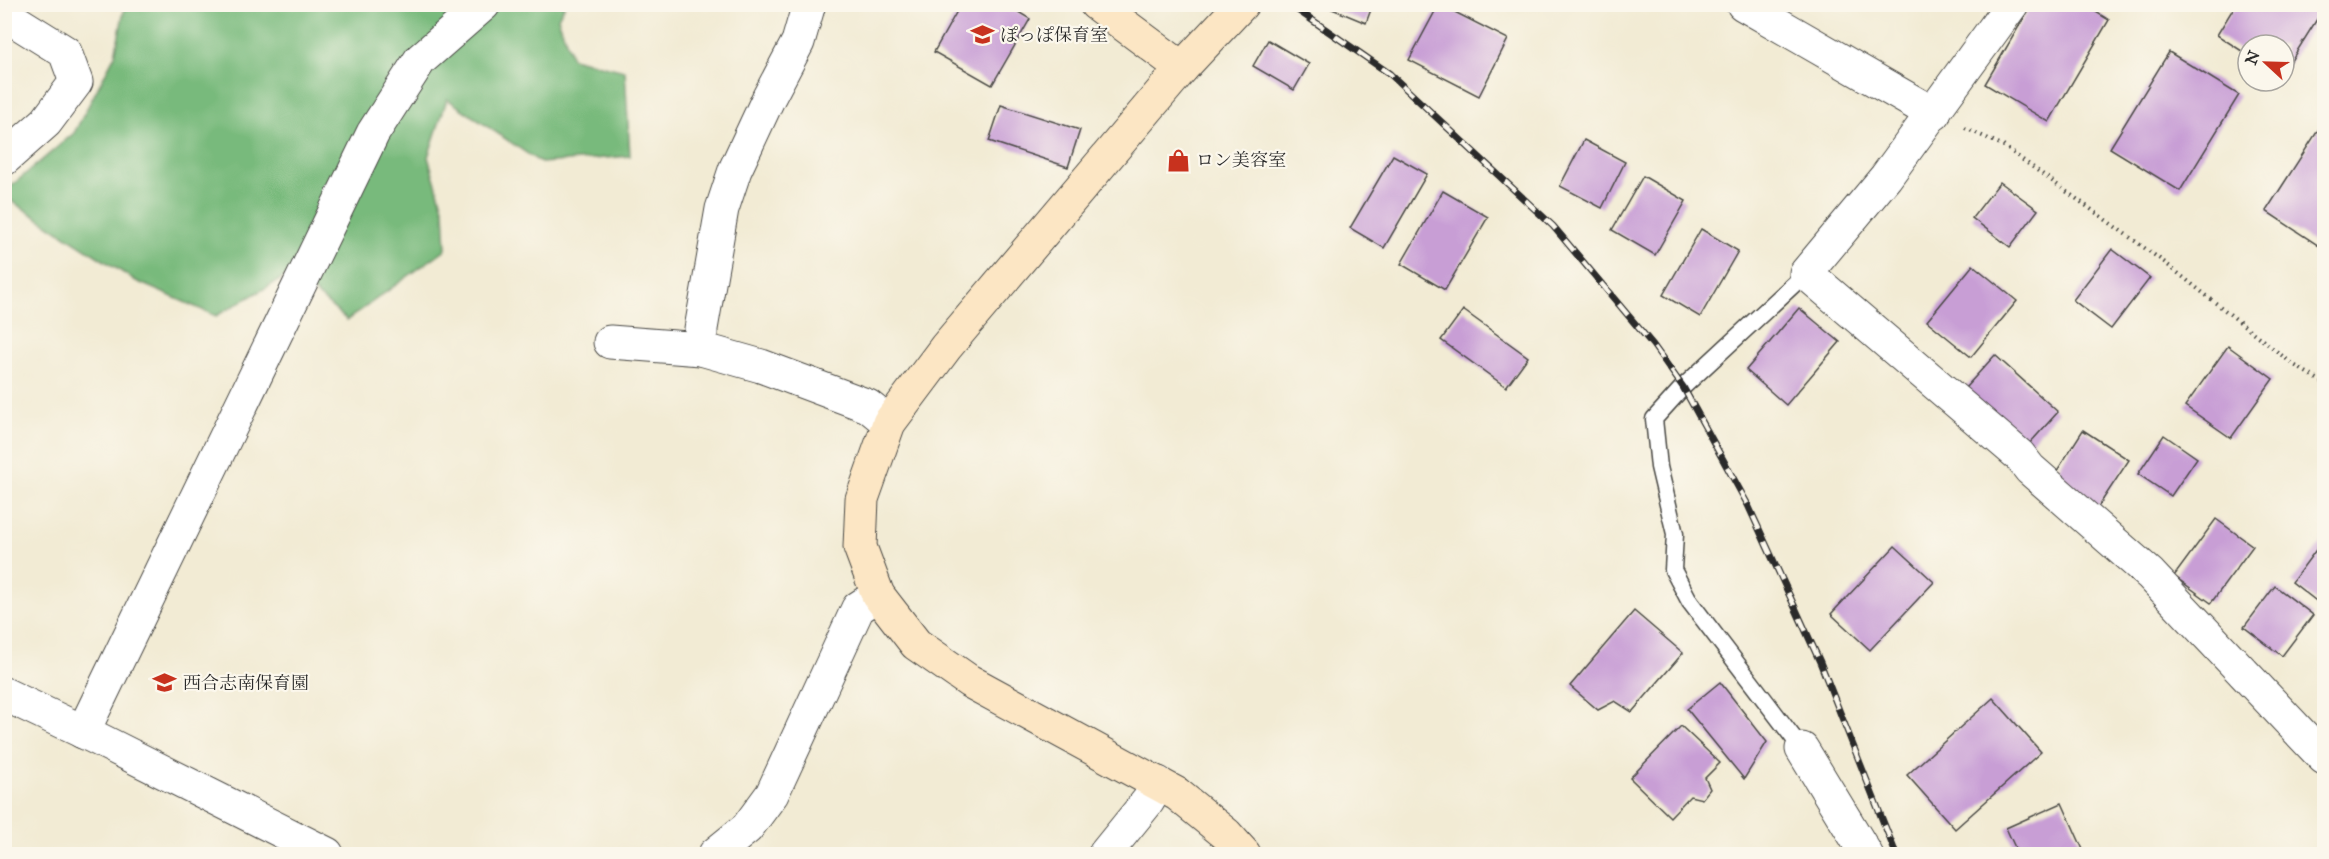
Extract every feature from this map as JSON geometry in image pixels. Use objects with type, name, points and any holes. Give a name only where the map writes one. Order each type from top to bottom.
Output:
[{"type":"street","points":[[83,732],[373,133],[420,60],[484,4]]},
{"type":"street","points":[[701,349],[701,329],[722,209],[735,170],[798,42],[809,4]]},
{"type":"street","points":[[1096,4],[1182,68]]},
{"type":"street","points":[[1242,4],[1182,68],[946,347],[889,423],[862,499],[860,547],[878,595],[916,644],[969,681],[1177,794],[1226,834],[1244,855]]},
{"type":"street","points":[[1743,4],[1934,114]]},
{"type":"street","points":[[2012,4],[1886,177],[1806,273],[2019,455],[2030,469],[2150,574],[2325,758]]},
{"type":"street","points":[[4,14],[65,52],[76,82],[46,122],[4,159]]},
{"type":"street","points":[[610,342],[701,349],[761,366],[867,406],[889,423]]},
{"type":"street","points":[[715,855],[747,828],[772,794],[858,608],[878,595]]},
{"type":"street","points":[[4,694],[83,732],[292,847],[327,855]]},
{"type":"street","points":[[1802,749],[1866,855]]},
{"type":"street","points":[[1106,855],[1148,801],[1158,783]]},
{"type":"lane","points":[[1802,749],[1690,602],[1673,570],[1676,534],[1659,467],[1654,419],[1683,387],[1806,273]]},
{"type":"path","points":[[1934,114],[2002,145],[2164,262],[2294,365],[2325,383]]},
{"type":"green space","points":[[125,5],[565,5],[558,18],[572,58],[625,71],[630,156],[541,163],[447,99],[428,157],[444,211],[446,249],[347,320],[292,273],[216,316],[136,281],[5,197],[4,192],[74,133],[115,55]]},
{"type":"building","name":"ぽっぽ保育室","points":[[961,4],[1005,4],[1030,19],[992,85],[934,52]]},
{"type":"building","points":[[1320,4],[1373,4],[1366,23]]},
{"type":"building","points":[[1439,4],[1508,39],[1479,96],[1409,60]]},
{"type":"building","points":[[2032,4],[2083,4],[2109,20],[2049,122],[1985,84]]},
{"type":"building","points":[[2236,4],[2324,4],[2324,8],[2296,53],[2296,33],[2236,33],[2236,47],[2217,35]]},
{"type":"building","points":[[1268,40],[1309,64],[1294,90],[1253,66]]},
{"type":"building","points":[[2169,52],[2239,95],[2180,191],[2110,148]]},
{"type":"building","points":[[1001,105],[1080,130],[1068,167],[989,141]]},
{"type":"building","points":[[2324,121],[2324,244],[2322,248],[2266,211]]},
{"type":"building","points":[[1584,140],[1625,162],[1602,208],[1560,186]]},
{"type":"building","points":[[1393,155],[1427,174],[1384,248],[1350,228]]},
{"type":"building","points":[[1643,176],[1686,201],[1655,255],[1612,230]]},
{"type":"building","points":[[2000,182],[2038,210],[2010,247],[1972,218]]},
{"type":"building","points":[[1443,191],[1488,217],[1445,290],[1401,264]]},
{"type":"building","points":[[1701,229],[1738,251],[1700,317],[1663,295]]},
{"type":"building","points":[[2112,249],[2150,278],[2111,329],[2073,300]]},
{"type":"building","points":[[1973,265],[2017,301],[1971,357],[1927,321]]},
{"type":"building","points":[[1799,308],[1840,342],[1786,405],[1746,370]]},
{"type":"building","points":[[1463,310],[1528,357],[1506,387],[1441,340]]},
{"type":"building","points":[[2228,346],[2273,379],[2231,438],[2185,406]]},
{"type":"building","points":[[1995,355],[2058,412],[2019,455],[1956,398]]},
{"type":"building","points":[[2083,430],[2129,460],[2096,510],[2051,480]]},
{"type":"building","points":[[2164,435],[2197,458],[2171,496],[2138,474]]},
{"type":"building","points":[[2216,519],[2253,546],[2211,603],[2174,576]]},
{"type":"building","points":[[2324,539],[2324,607],[2292,582]]},
{"type":"building","points":[[1895,546],[1934,582],[1870,650],[1831,614]]},
{"type":"building","points":[[2275,586],[2313,615],[2282,656],[2244,627]]},
{"type":"building","points":[[1634,611],[1683,653],[1632,712],[1615,701],[1598,710],[1570,686]]},
{"type":"building","points":[[1720,682],[1767,742],[1744,779],[1687,709]]},
{"type":"building","points":[[1993,698],[2041,752],[1955,829],[1907,775]]},
{"type":"building","points":[[1681,726],[1720,763],[1705,778],[1710,789],[1702,799],[1690,796],[1670,817],[1630,778]]},
{"type":"building","points":[[2062,803],[2085,854],[2018,854],[2006,828]]},
{"type":"railway","points":[[1289,4],[1390,74],[1553,226],[1653,345],[1683,387],[1748,505],[1820,662],[1896,854]]},
{"type":"place","name":"ぽっぽ保育室","points":[[982,35]]},
{"type":"place","name":"ロン美容室","points":[[1178,160]]},
{"type":"place","name":"西合志南保育園","points":[[165,683]]}]
